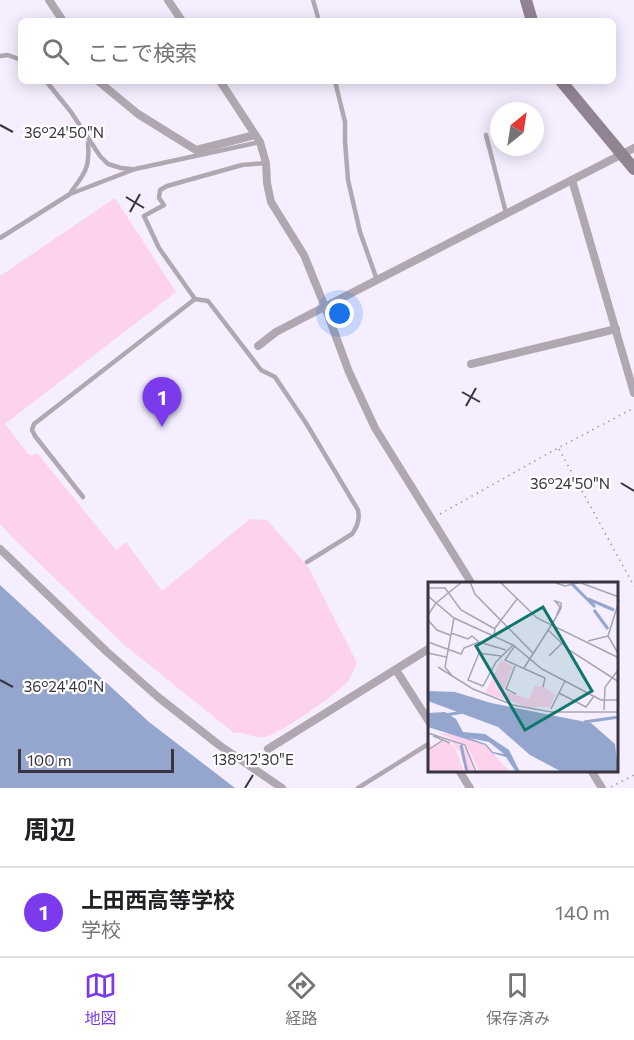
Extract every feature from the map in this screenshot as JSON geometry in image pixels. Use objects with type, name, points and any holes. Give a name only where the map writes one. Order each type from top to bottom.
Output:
[{"type":"street","points":[[49,0],[61,18]]},
{"type":"street","points":[[168,0],[180,18]]},
{"type":"street","points":[[526,0],[531,18]]},
{"type":"street","points":[[102,84],[138,114],[196,150],[258,139]]},
{"type":"street","points":[[222,84],[258,139],[266,162],[271,202],[304,255],[349,372],[375,428],[471,582]]},
{"type":"street","points":[[564,84],[634,169]]},
{"type":"street","points":[[258,345],[276,332],[634,148]]},
{"type":"street","points":[[572,180],[634,393]]},
{"type":"street","points":[[471,364],[616,329]]},
{"type":"street","points":[[0,549],[106,651],[158,697],[219,746],[282,788]]},
{"type":"street","points":[[268,749],[428,649]]},
{"type":"street","points":[[396,670],[428,720]]},
{"type":"street","points":[[461,773],[470,788]]},
{"type":"street","points":[[593,773],[602,788]]},
{"type":"lane","points":[[313,0],[318,18]]},
{"type":"lane","points":[[0,56],[8,55],[18,59]]},
{"type":"lane","points":[[48,84],[108,164],[135,169]]},
{"type":"lane","points":[[336,84],[345,122],[348,180],[360,232],[377,281]]},
{"type":"lane","points":[[486,135],[506,213]]},
{"type":"lane","points":[[0,238],[70,194],[135,169],[258,139]]},
{"type":"lane","points":[[70,194],[88,164],[88,140]]},
{"type":"lane","points":[[266,162],[242,165],[167,186],[160,190],[159,198],[164,205],[144,216],[159,248],[195,299],[208,301],[261,370],[275,377],[306,423],[358,510],[360,518],[352,534],[307,562]]},
{"type":"lane","points":[[83,497],[35,436],[32,430],[34,424],[195,299]]},
{"type":"lane","points":[[247,353],[258,345]]},
{"type":"lane","points":[[358,788],[428,744]]},
{"type":"path","points":[[432,518],[634,408]]},
{"type":"path","points":[[558,448],[634,586]]},
{"type":"path","points":[[238,758],[268,749]]},
{"type":"path","points":[[609,788],[634,775]]},
{"type":"shaded area","points":[[115,198],[176,292],[5,424],[29,455],[38,454],[116,550],[126,542],[162,591],[250,519],[267,520],[309,568],[357,663],[349,680],[334,694],[296,721],[265,737],[234,733],[122,643],[0,524],[0,276]]},
{"type":"water","points":[[0,585],[149,722],[235,788],[0,788]]},
{"type":"place","name":"上田西高等学校","points":[[162,427]]}]
